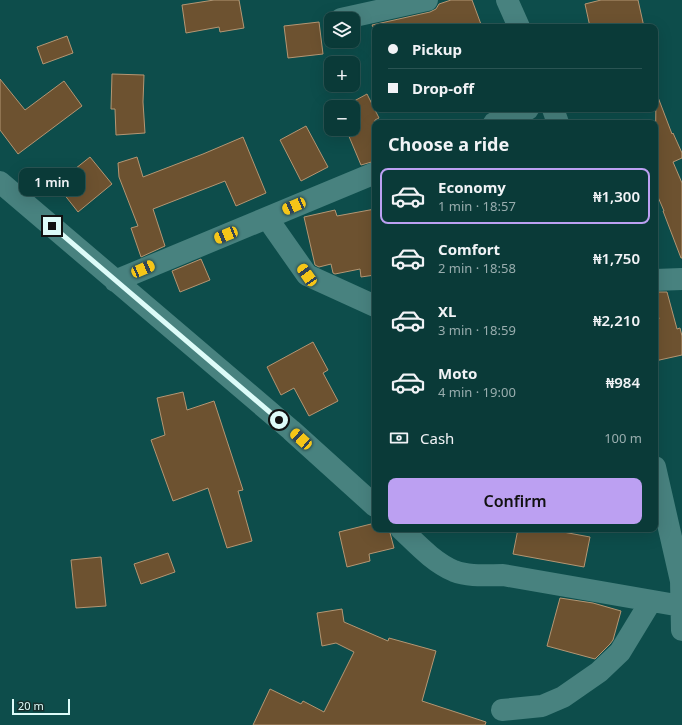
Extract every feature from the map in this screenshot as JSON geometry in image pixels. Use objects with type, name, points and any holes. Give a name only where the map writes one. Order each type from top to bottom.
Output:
[{"type":"street","points":[[360,15],[427,0]]},
{"type":"street","points":[[507,0],[518,24]]},
{"type":"street","points":[[501,120],[521,112]]},
{"type":"street","points":[[116,281],[372,174]]},
{"type":"street","points":[[0,182],[291,430],[372,503]]},
{"type":"street","points":[[267,218],[307,275],[372,305]]},
{"type":"street","points":[[658,280],[682,279]]},
{"type":"street","points":[[658,480],[681,580],[682,630]]},
{"type":"street","points":[[404,532],[439,562],[454,571],[476,575],[503,575],[681,606]]},
{"type":"street","points":[[502,710],[542,706],[563,697],[599,672],[620,652],[651,601]]},
{"type":"building","points":[[214,0],[239,0],[244,28],[220,32],[219,27],[186,33],[182,5]]},
{"type":"building","points":[[451,0],[472,0],[481,24],[376,24],[430,12],[436,9],[439,4]]},
{"type":"building","points":[[601,0],[638,0],[643,24],[589,24],[585,4]]},
{"type":"building","points":[[319,22],[323,54],[288,58],[284,26]]},
{"type":"building","points":[[67,36],[73,53],[43,64],[37,47]]},
{"type":"building","points":[[112,74],[144,75],[143,102],[145,133],[116,135],[115,109],[111,109]]},
{"type":"building","points":[[0,79],[25,110],[64,81],[82,106],[18,154],[0,130]]},
{"type":"building","points":[[367,94],[372,104],[372,112],[376,112],[379,118],[372,120],[372,162],[361,165],[349,136],[360,136],[360,100],[356,100]]},
{"type":"building","points":[[658,97],[672,134],[673,133],[682,153],[682,158],[673,162],[682,183],[682,258],[658,197],[658,120],[656,120],[656,112],[658,112]]},
{"type":"building","points":[[306,126],[328,167],[301,181],[280,140]]},
{"type":"building","points":[[243,137],[266,193],[236,206],[225,181],[153,209],[165,246],[141,257],[131,228],[138,226],[119,177],[118,163],[137,157],[143,177]]},
{"type":"building","points":[[90,157],[112,184],[78,212],[56,184]]},
{"type":"building","points":[[335,210],[337,216],[372,210],[372,275],[361,277],[360,269],[335,274],[333,273],[331,264],[319,267],[315,265],[304,217]]},
{"type":"building","points":[[201,259],[210,280],[180,292],[172,271]]},
{"type":"building","points":[[658,292],[667,292],[677,329],[680,328],[682,336],[682,355],[658,360]]},
{"type":"building","points":[[313,342],[328,370],[323,373],[338,401],[309,416],[294,388],[281,395],[267,367]]},
{"type":"building","points":[[183,392],[187,410],[214,401],[243,490],[238,491],[252,541],[227,548],[208,488],[173,501],[151,440],[165,435],[157,398]]},
{"type":"building","points":[[372,524],[372,532],[390,532],[394,548],[369,554],[370,561],[347,567],[339,532]]},
{"type":"building","points":[[517,532],[563,532],[590,537],[584,567],[513,554]]},
{"type":"building","points":[[168,553],[175,572],[141,584],[134,564]]},
{"type":"building","points":[[101,557],[106,606],[76,608],[71,560]]},
{"type":"building","points":[[560,598],[593,603],[621,611],[613,640],[595,659],[547,646]]},
{"type":"building","points":[[342,609],[344,622],[388,641],[389,638],[436,651],[422,701],[486,722],[485,725],[253,725],[270,689],[301,704],[303,701],[324,712],[354,652],[336,643],[322,646],[317,613]]},
{"type":"route","points":[[52,226],[279,420]]}]
